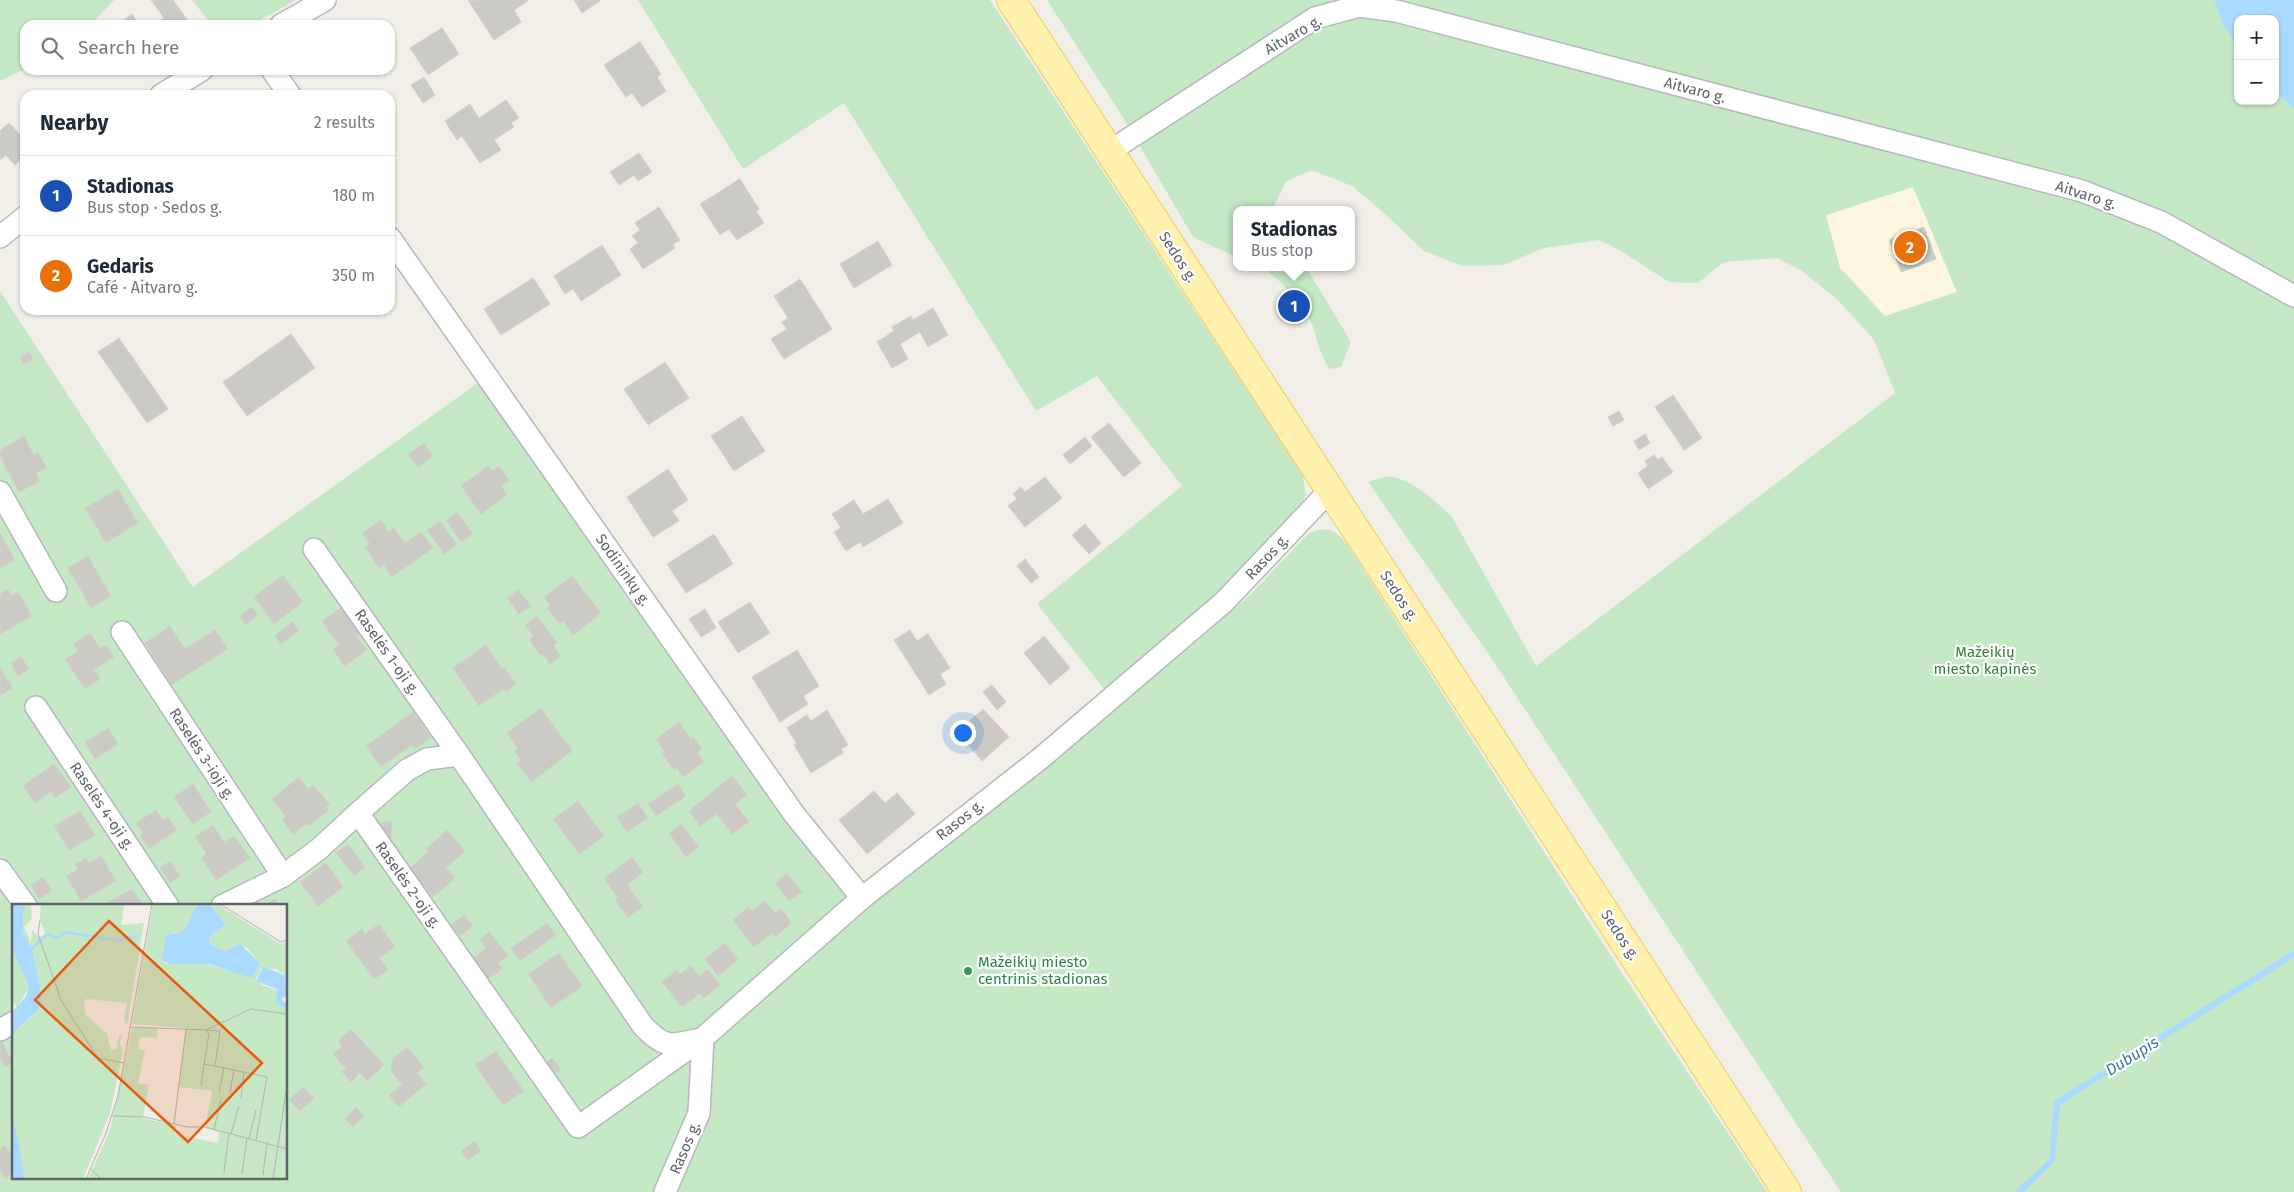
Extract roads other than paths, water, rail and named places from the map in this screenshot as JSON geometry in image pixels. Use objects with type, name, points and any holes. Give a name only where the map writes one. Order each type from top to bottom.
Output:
[{"type":"main road","name":"Sedos g.","points":[[1011,0],[1787,1192]]},
{"type":"street","points":[[290,20],[325,0]]},
{"type":"street","name":"Aitvaro g.","points":[[1110,151],[1315,18],[1359,6],[1396,11],[2082,191],[2161,222],[2294,296]]},
{"type":"street","points":[[168,90],[194,75]]},
{"type":"street","points":[[276,75],[286,90]]},
{"type":"street","points":[[0,237],[20,222]]},
{"type":"street","name":"Sodininkų g.","points":[[395,245],[794,814],[862,898]]},
{"type":"street","name":"Rasos g.","points":[[666,1192],[700,1114],[703,1038],[862,898],[1041,758],[1224,602],[1331,489]]},
{"type":"street","points":[[0,492],[56,591]]},
{"type":"street","name":"Raselės 1-oji g.","points":[[314,549],[459,755],[643,1026],[658,1040],[672,1046],[703,1038]]},
{"type":"street","name":"Raselės 3-ioji g.","points":[[122,632],[283,876]]},
{"type":"street","name":"Raselės 4-oji g.","points":[[36,706],[167,904]]},
{"type":"street","points":[[226,904],[283,876],[318,849],[406,770],[427,759],[459,755]]},
{"type":"street","name":"Raselės 2-oji g.","points":[[358,813],[578,1127],[703,1038]]},
{"type":"street","points":[[0,870],[25,904]]},
{"type":"street","points":[[0,1030],[12,1023]]},
{"type":"water","points":[[2214,0],[2294,0],[2294,109],[2279,95],[2279,15],[2234,15],[2234,40],[2223,25]]},
{"type":"waterway","name":"Dubupis","points":[[2019,1192],[2052,1160],[2057,1103],[2294,954]]},
{"type":"place","name":"Gedaris","points":[[1910,247]]},
{"type":"place","name":"Stadionas","points":[[1294,306]]},
{"type":"place","name":"Mažeikių miesto centrinis stadionas","points":[[968,971]]},
{"type":"park label","name":"Mažeikių miesto kapinės","points":[[1985,660]]}]
